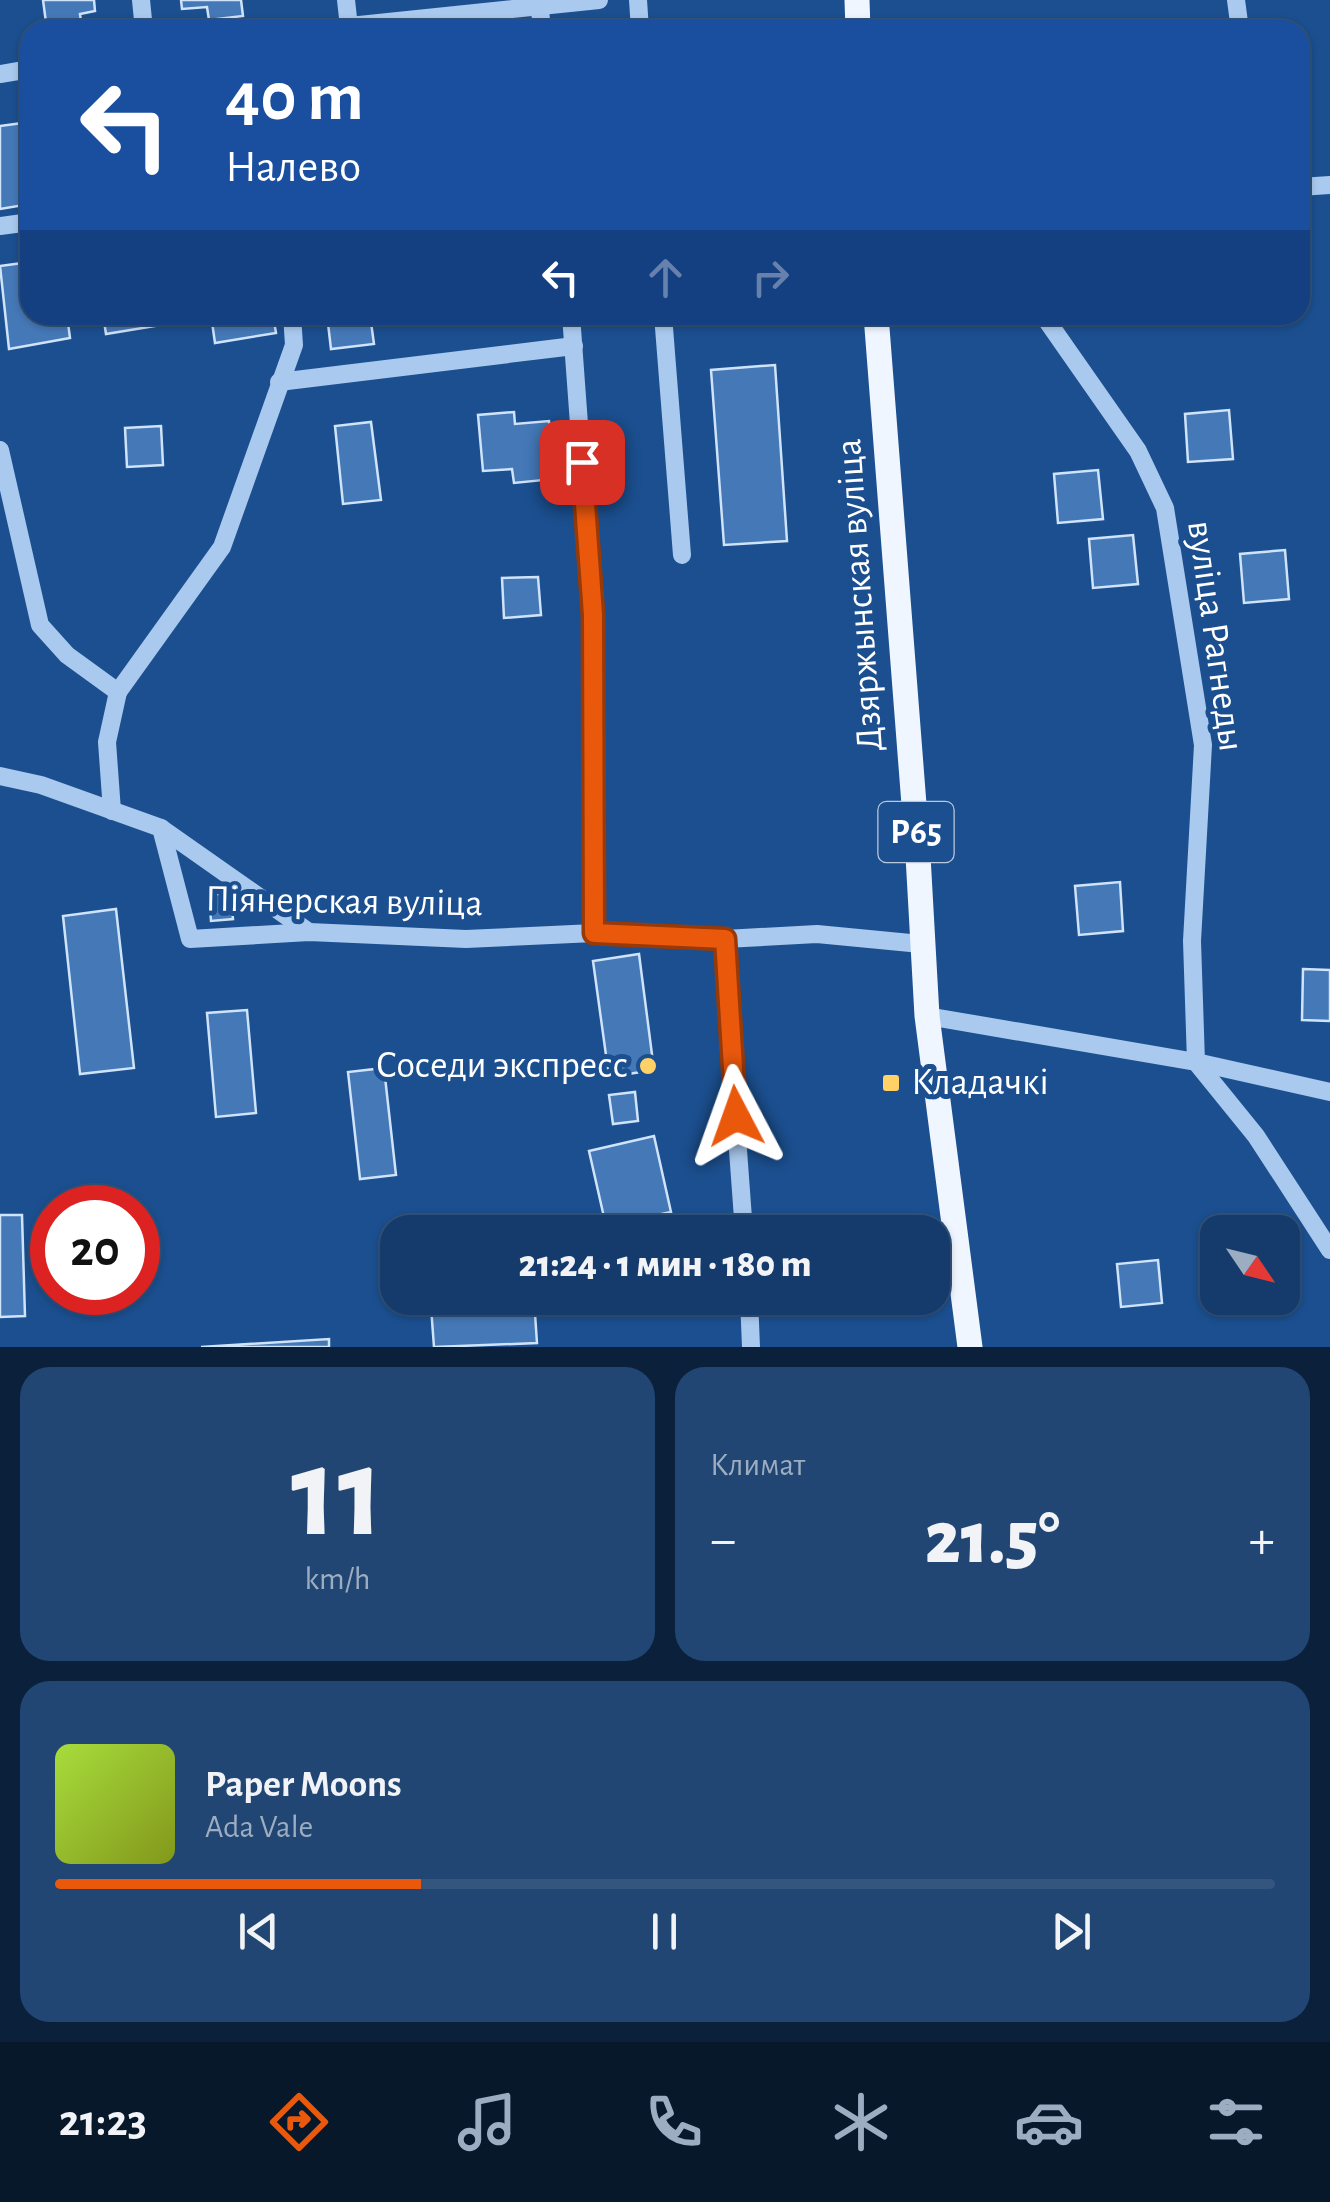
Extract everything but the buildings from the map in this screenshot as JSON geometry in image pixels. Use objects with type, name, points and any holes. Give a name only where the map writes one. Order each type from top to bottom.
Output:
[{"type":"main road","name":"Дзяржынская вуліца","points":[[877,325],[927,1016],[970,1347]]},
{"type":"street","points":[[405,20],[540,3],[599,0]]},
{"type":"street","points":[[112,811],[108,742],[118,692],[222,548],[294,345],[293,325]]},
{"type":"street","points":[[572,325],[593,615],[594,933]]},
{"type":"street","points":[[664,325],[682,555]]},
{"type":"street","name":"вуліца Рагнеды","points":[[1050,325],[1138,451],[1165,508],[1203,745],[1192,941],[1196,1062]]},
{"type":"street","points":[[280,382],[574,346]]},
{"type":"street","points":[[0,450],[40,625],[67,655],[118,692]]},
{"type":"street","points":[[0,776],[41,786],[161,828],[309,932]]},
{"type":"street","name":"Піянерская вуліца","points":[[161,828],[190,939],[309,932],[466,939],[594,933],[725,939],[817,934],[921,944]]},
{"type":"street","points":[[725,939],[743,1215]]},
{"type":"street","points":[[927,1016],[1196,1062],[1330,1092]]},
{"type":"street","points":[[1196,1062],[1256,1136],[1330,1250]]},
{"type":"street","points":[[750,1315],[752,1347]]},
{"type":"place","name":"Соседи экспресс","points":[[648,1066]]},
{"type":"place","name":"Кладачкі","points":[[891,1083]]},
{"type":"route","points":[[582,462],[593,615],[594,933],[725,939],[736,1116]]}]
